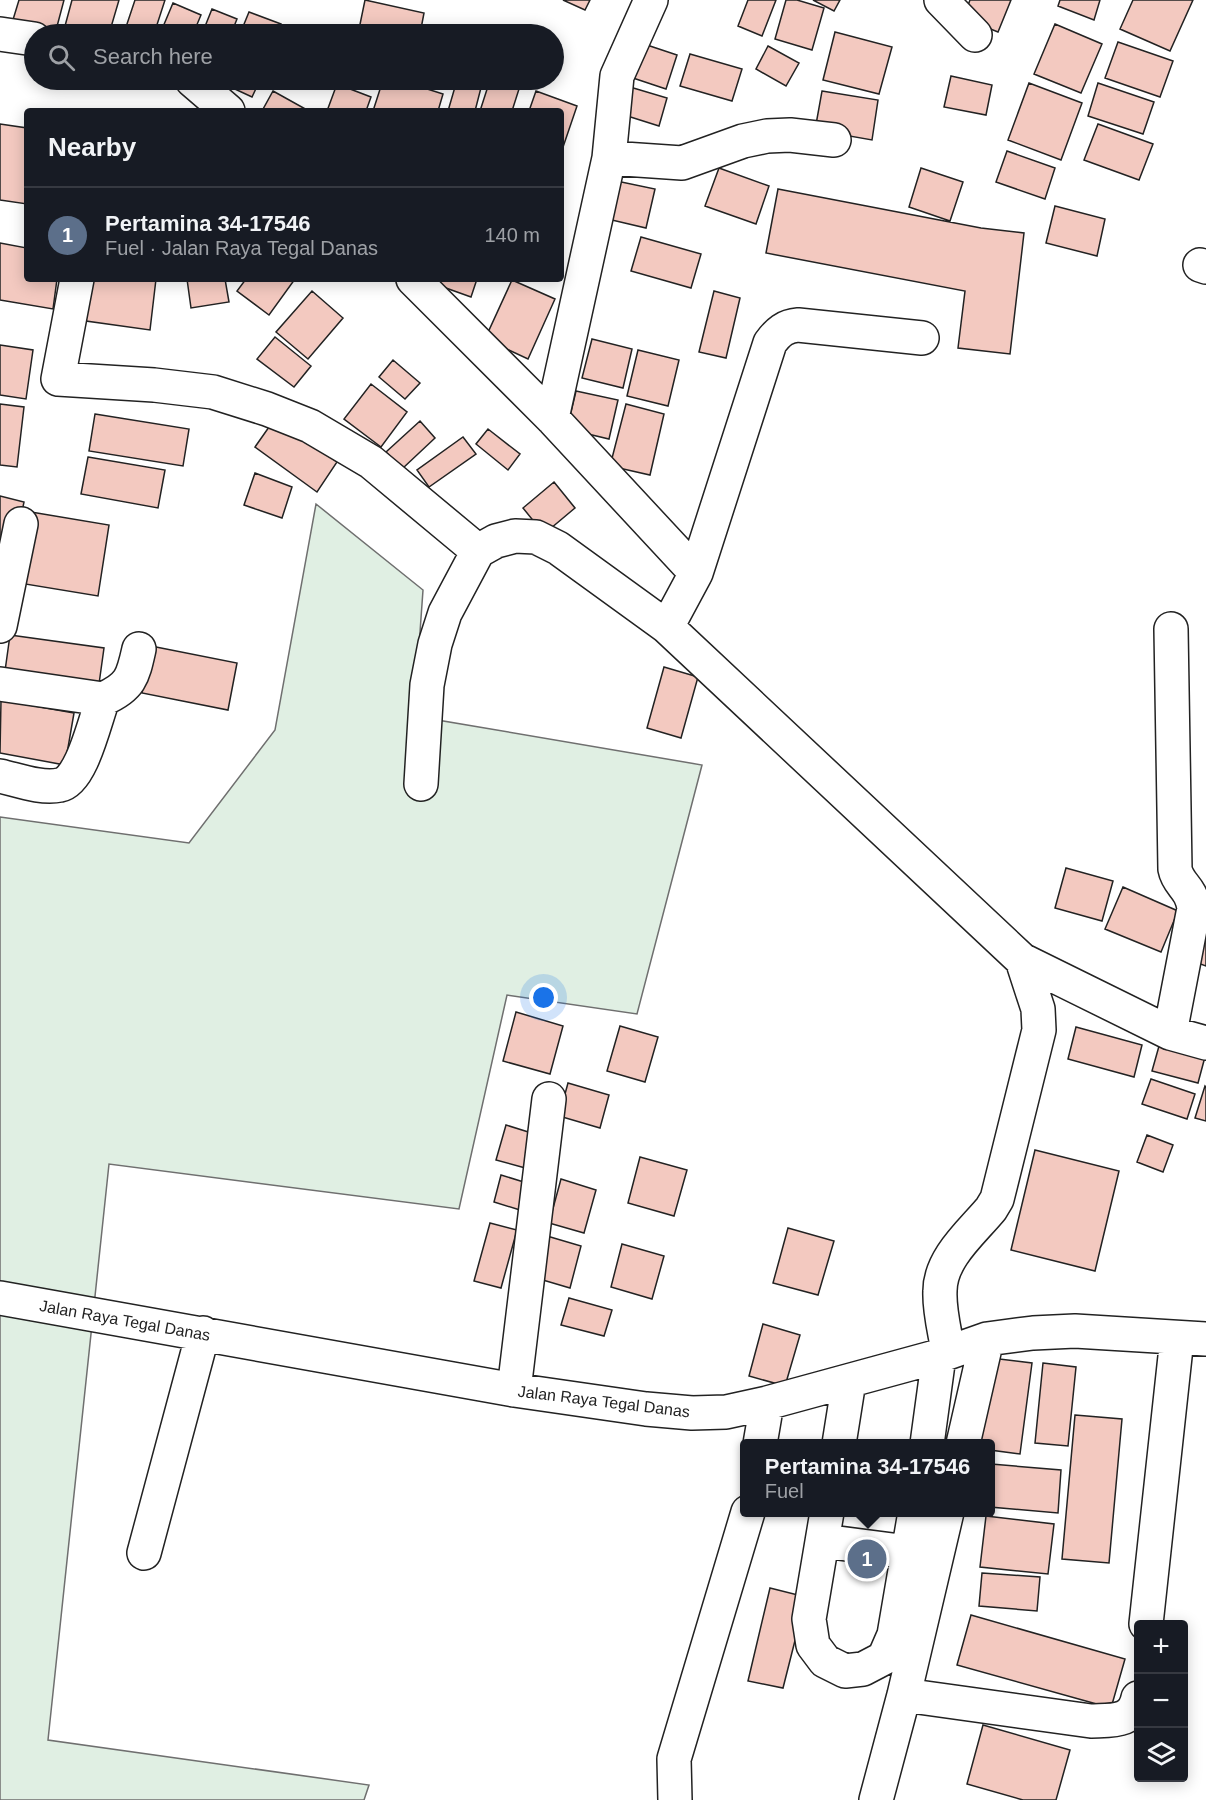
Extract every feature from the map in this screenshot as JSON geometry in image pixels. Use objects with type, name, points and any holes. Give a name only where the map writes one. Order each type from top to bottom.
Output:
[{"type":"street","points":[[552,418],[609,158],[617,76],[651,0]]},
{"type":"street","points":[[941,0],[975,35]]},
{"type":"street","points":[[0,34],[24,38]]},
{"type":"street","points":[[204,90],[225,108]]},
{"type":"street","points":[[609,158],[682,163],[742,141],[767,136],[790,135],[834,140]]},
{"type":"street","points":[[76,282],[58,379],[154,385],[213,392],[267,409],[310,426],[371,462],[478,551]]},
{"type":"street","points":[[416,282],[552,418],[681,602],[1022,960],[1038,1009],[1039,1030],[997,1199],[947,1263],[942,1276],[939,1290],[943,1353],[928,1439]]},
{"type":"street","points":[[681,602],[770,343],[776,336],[789,326],[798,324],[922,338]]},
{"type":"street","points":[[0,626],[21,524]]},
{"type":"street","points":[[421,784],[427,685],[435,644],[445,614],[478,551],[496,541],[514,536],[536,537],[681,602]]},
{"type":"street","points":[[1171,629],[1174,869],[1190,893],[1194,908],[1172,1020]]},
{"type":"street","points":[[0,684],[103,699],[126,686],[133,677],[139,649]]},
{"type":"street","points":[[0,776],[42,785],[59,786],[72,778],[80,765],[103,699]]},
{"type":"street","points":[[1022,960],[1172,1020],[1206,1043]]},
{"type":"street","points":[[514,1390],[549,1100]]},
{"type":"street","name":"Jalan Raya Tegal Danas","points":[[0,1298],[514,1390],[646,1409],[692,1413],[726,1412],[767,1403],[987,1339],[1033,1333],[1075,1331],[1191,1339]]},
{"type":"street","points":[[144,1553],[203,1333]]},
{"type":"street","points":[[964,1439],[987,1339]]},
{"type":"street","points":[[1147,1620],[1191,1339]]},
{"type":"street","points":[[840,1439],[849,1381]]},
{"type":"street","points":[[761,1439],[767,1403]]},
{"type":"street","points":[[675,1800],[674,1759],[747,1517]]},
{"type":"street","points":[[908,1552],[825,1526],[809,1619],[813,1645],[825,1661],[845,1671],[863,1670],[884,1658],[894,1635],[914,1517]]},
{"type":"street","points":[[876,1800],[904,1695],[946,1517]]},
{"type":"street","points":[[904,1695],[1091,1721],[1119,1720],[1134,1709]]},
{"type":"green space","points":[[316,504],[423,590],[414,716],[702,765],[637,1014],[507,995],[459,1209],[109,1164],[48,1740],[369,1785],[364,1800],[0,1800],[0,817],[189,843],[275,730]]},
{"type":"building","points":[[19,0],[64,0],[58,24],[24,24],[24,26],[12,23]]},
{"type":"building","points":[[72,0],[119,0],[112,24],[66,24]]},
{"type":"building","points":[[135,0],[165,0],[157,24],[127,24]]},
{"type":"building","points":[[365,0],[424,13],[422,24],[360,24]]},
{"type":"building","points":[[563,0],[590,0],[585,10]]},
{"type":"building","points":[[748,0],[776,0],[762,36],[738,26]]},
{"type":"building","points":[[786,0],[797,0],[824,8],[812,50],[775,39]]},
{"type":"building","points":[[813,0],[840,0],[834,11]]},
{"type":"building","points":[[970,0],[1011,0],[998,32],[963,18]]},
{"type":"building","points":[[1060,0],[1100,0],[1094,20],[1058,6]]},
{"type":"building","points":[[1133,0],[1193,0],[1170,51],[1120,29]]},
{"type":"building","points":[[173,3],[201,15],[197,24],[164,24]]},
{"type":"building","points":[[212,9],[237,19],[235,24],[206,24]]},
{"type":"building","points":[[249,12],[281,24],[244,24]]},
{"type":"building","points":[[1055,24],[1102,44],[1081,93],[1034,74]]},
{"type":"building","points":[[835,32],[892,47],[879,94],[823,80]]},
{"type":"building","points":[[635,41],[677,55],[666,89],[624,75]]},
{"type":"building","points":[[1118,42],[1173,61],[1160,97],[1105,78]]},
{"type":"building","points":[[768,46],[799,63],[786,86],[756,69]]},
{"type":"building","points":[[690,54],[742,69],[732,101],[680,86]]},
{"type":"building","points":[[951,76],[992,85],[986,115],[944,107]]},
{"type":"building","points":[[1029,83],[1082,103],[1061,160],[1008,140]]},
{"type":"building","points":[[1098,83],[1154,102],[1143,134],[1088,116]]},
{"type":"building","points":[[630,87],[667,98],[659,126],[621,114]]},
{"type":"building","points":[[237,90],[255,90],[252,97]]},
{"type":"building","points":[[335,90],[353,90],[371,97],[367,108],[328,108]]},
{"type":"building","points":[[380,90],[430,90],[443,94],[439,108],[374,108]]},
{"type":"building","points":[[454,90],[480,90],[476,108],[449,108]]},
{"type":"building","points":[[487,90],[519,90],[513,108],[481,108]]},
{"type":"building","points":[[273,91],[304,108],[264,108]]},
{"type":"building","points":[[536,91],[577,106],[564,144],[564,108],[530,108]]},
{"type":"building","points":[[822,91],[878,100],[872,140],[815,130]]},
{"type":"building","points":[[0,124],[24,128],[24,204],[0,200]]},
{"type":"building","points":[[1098,124],[1153,144],[1139,180],[1084,160]]},
{"type":"building","points":[[1007,151],[1055,168],[1045,199],[996,182]]},
{"type":"building","points":[[719,168],[769,186],[756,224],[705,206]]},
{"type":"building","points":[[921,168],[963,182],[950,221],[909,207]]},
{"type":"building","points":[[607,179],[655,189],[646,228],[599,217]]},
{"type":"building","points":[[778,189],[981,228],[1024,233],[1010,354],[958,348],[965,291],[766,253]]},
{"type":"building","points":[[1055,206],[1105,219],[1097,256],[1046,243]]},
{"type":"building","points":[[641,237],[701,254],[691,288],[631,271]]},
{"type":"building","points":[[0,243],[24,247],[24,282],[57,282],[53,309],[0,300]]},
{"type":"building","points":[[84,282],[156,282],[150,330],[79,320]]},
{"type":"building","points":[[187,282],[226,282],[229,302],[191,308]]},
{"type":"building","points":[[244,282],[293,282],[269,315],[237,291]]},
{"type":"building","points":[[432,282],[476,282],[471,297]]},
{"type":"building","points":[[511,282],[517,282],[555,299],[528,359],[485,339]]},
{"type":"building","points":[[312,291],[343,318],[308,359],[276,332]]},
{"type":"building","points":[[714,291],[740,298],[726,358],[699,352]]},
{"type":"building","points":[[275,337],[311,366],[294,387],[257,359]]},
{"type":"building","points":[[592,339],[632,349],[623,388],[582,378]]},
{"type":"building","points":[[0,345],[33,350],[26,399],[0,395]]},
{"type":"building","points":[[638,350],[679,360],[668,406],[627,396]]},
{"type":"building","points":[[393,360],[420,383],[405,399],[379,377]]},
{"type":"building","points":[[371,384],[407,412],[381,447],[344,419]]},
{"type":"building","points":[[576,391],[618,400],[609,439],[567,429]]},
{"type":"building","points":[[0,404],[24,407],[17,467],[0,465]]},
{"type":"building","points":[[626,404],[664,414],[650,475],[610,466]]},
{"type":"building","points":[[95,414],[189,429],[183,466],[89,451]]},
{"type":"building","points":[[276,417],[337,462],[317,492],[255,447]]},
{"type":"building","points":[[420,421],[435,438],[402,469],[386,452]]},
{"type":"building","points":[[488,429],[520,454],[508,470],[476,444]]},
{"type":"building","points":[[463,437],[476,454],[429,487],[417,470]]},
{"type":"building","points":[[88,457],[165,470],[158,508],[81,494]]},
{"type":"building","points":[[255,473],[292,487],[282,518],[244,505]]},
{"type":"building","points":[[554,482],[575,508],[544,534],[523,508]]},
{"type":"building","points":[[0,496],[24,502],[15,545],[0,541]]},
{"type":"building","points":[[31,512],[109,525],[98,596],[19,583]]},
{"type":"building","points":[[10,635],[104,648],[99,684],[5,671]]},
{"type":"building","points":[[151,646],[237,663],[228,710],[142,693]]},
{"type":"building","points":[[664,667],[698,677],[681,738],[647,728]]},
{"type":"building","points":[[1,700],[74,713],[65,765],[0,753]]},
{"type":"building","points":[[1066,868],[1113,881],[1102,921],[1055,908]]},
{"type":"building","points":[[1123,887],[1178,911],[1161,952],[1105,929]]},
{"type":"building","points":[[1206,929],[1206,966],[1187,959]]},
{"type":"building","points":[[516,1012],[563,1026],[550,1074],[503,1061]]},
{"type":"building","points":[[620,1026],[658,1037],[645,1082],[607,1071]]},
{"type":"building","points":[[1076,1027],[1142,1045],[1134,1077],[1068,1059]]},
{"type":"building","points":[[1161,1039],[1206,1053],[1198,1083],[1152,1071]]},
{"type":"building","points":[[1151,1079],[1195,1094],[1187,1119],[1142,1104]]},
{"type":"building","points":[[568,1083],[609,1095],[600,1128],[559,1116]]},
{"type":"building","points":[[1206,1087],[1206,1121],[1195,1118]]},
{"type":"building","points":[[506,1125],[538,1135],[529,1169],[496,1160]]},
{"type":"building","points":[[1147,1135],[1173,1145],[1163,1172],[1137,1162]]},
{"type":"building","points":[[1035,1150],[1119,1171],[1095,1271],[1011,1250]]},
{"type":"building","points":[[640,1157],[687,1170],[674,1216],[628,1203]]},
{"type":"building","points":[[501,1175],[527,1183],[520,1210],[494,1202]]},
{"type":"building","points":[[561,1179],[596,1190],[584,1233],[549,1223]]},
{"type":"building","points":[[490,1223],[517,1230],[501,1288],[474,1281]]},
{"type":"building","points":[[788,1228],[834,1241],[818,1295],[773,1283]]},
{"type":"building","points":[[547,1236],[581,1246],[570,1288],[536,1278]]},
{"type":"building","points":[[622,1244],[664,1256],[652,1299],[611,1287]]},
{"type":"building","points":[[569,1298],[612,1310],[604,1336],[561,1325]]},
{"type":"building","points":[[763,1324],[800,1335],[785,1386],[749,1376]]},
{"type":"building","points":[[991,1358],[1032,1363],[1020,1454],[995,1451],[995,1439],[981,1439]]},
{"type":"building","points":[[1043,1363],[1076,1367],[1068,1446],[1035,1443]]},
{"type":"building","points":[[1075,1415],[1122,1419],[1109,1563],[1062,1559]]},
{"type":"building","points":[[995,1464],[1061,1470],[1058,1513],[995,1507]]},
{"type":"building","points":[[986,1517],[1054,1524],[1048,1574],[980,1567]]},
{"type":"building","points":[[982,1573],[1040,1577],[1037,1611],[979,1606]]},
{"type":"building","points":[[770,1588],[806,1597],[783,1688],[748,1681]]},
{"type":"building","points":[[971,1615],[1125,1659],[1111,1708],[957,1665]]},
{"type":"building","points":[[983,1725],[1070,1750],[1056,1800],[1023,1800],[967,1784]]},
{"type":"place","name":"Pertamina 34-17546","points":[[867,1559]]}]
